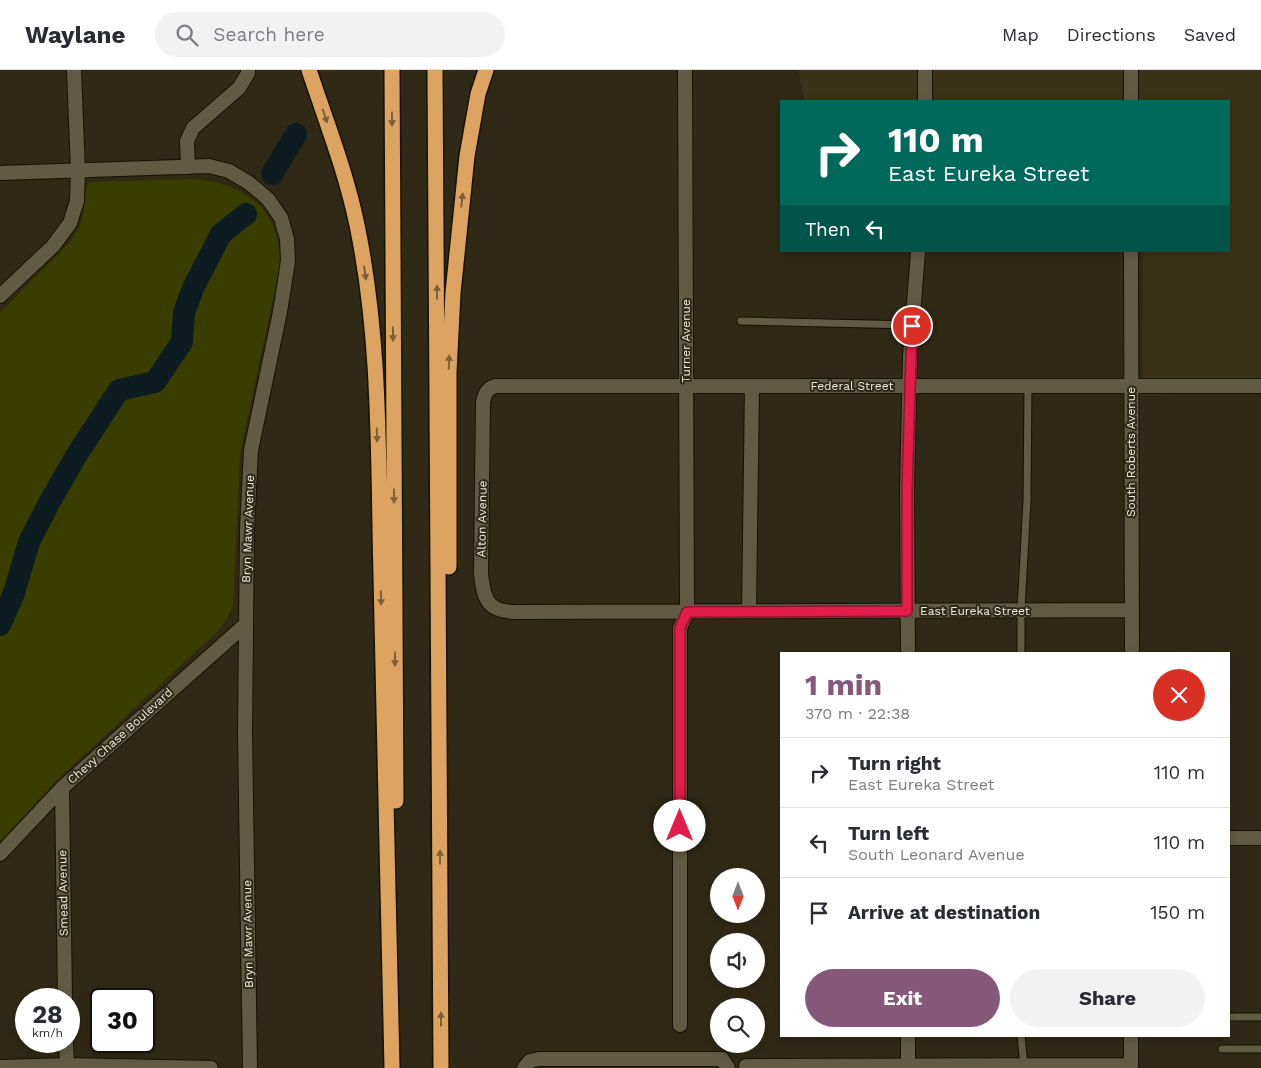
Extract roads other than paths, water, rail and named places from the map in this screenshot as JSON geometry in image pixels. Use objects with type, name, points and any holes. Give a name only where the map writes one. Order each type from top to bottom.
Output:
[{"type":"highway","points":[[310,70],[350,192],[362,252],[371,320],[376,390],[392,1068]]},
{"type":"highway","points":[[392,70],[398,1068]]},
{"type":"highway","points":[[436,70],[441,1068]]},
{"type":"highway","points":[[439,689],[444,682],[449,628],[449,372],[453,292],[467,156],[478,94],[486,70]]},
{"type":"street","points":[[0,296],[53,246],[70,222],[77,201],[78,171],[74,70]]},
{"type":"street","points":[[188,167],[188,141],[193,128],[239,88],[248,70]]},
{"type":"street","name":"Turner Avenue","points":[[680,1025],[680,628],[687,612],[685,70]]},
{"type":"street","points":[[925,70],[925,100]]},
{"type":"street","points":[[1131,70],[1131,100]]},
{"type":"street","name":"Bryn Mawr Avenue","points":[[0,173],[209,166],[229,171],[249,183],[268,199],[281,218],[287,239],[288,261],[286,277],[252,450],[247,529],[246,732],[250,1068]]},
{"type":"street","points":[[908,652],[907,490],[912,325],[918,252]]},
{"type":"street","name":"South Roberts Avenue","points":[[1131,252],[1132,652]]},
{"type":"street","name":"Federal Street","points":[[483,402],[484,394],[488,388],[495,386],[1261,386]]},
{"type":"street","points":[[749,611],[752,386]]},
{"type":"street","name":"Alton Avenue","points":[[483,402],[481,574],[483,589],[488,603],[494,608],[502,611],[518,612]]},
{"type":"street","name":"East Eureka Street","points":[[518,612],[1132,610]]},
{"type":"street","name":"Chevy Chase Boulevard","points":[[0,854],[62,788],[246,624]]},
{"type":"street","name":"Smead Avenue","points":[[62,788],[65,988]]},
{"type":"street","points":[[1230,838],[1261,838]]},
{"type":"street","points":[[908,1037],[908,1066]]},
{"type":"street","points":[[746,1066],[1131,1066],[1131,1037]]},
{"type":"street","points":[[66,1053],[67,1066]]},
{"type":"street","points":[[524,1068],[530,1061],[539,1059],[722,1059],[728,1068]]},
{"type":"street","points":[[0,1067],[211,1068]]},
{"type":"lane","points":[[741,321],[912,325]]},
{"type":"lane","points":[[1021,652],[1028,386]]},
{"type":"lane","points":[[1230,1017],[1261,1017]]},
{"type":"lane","points":[[1021,1037],[1024,1066]]},
{"type":"lane","points":[[1222,1049],[1261,1049]]},
{"type":"waterway","points":[[272,174],[296,134]]},
{"type":"waterway","points":[[0,625],[14,593],[29,542],[76,456],[119,390],[155,382],[182,342],[184,313],[193,288],[221,234],[246,214]]}]
